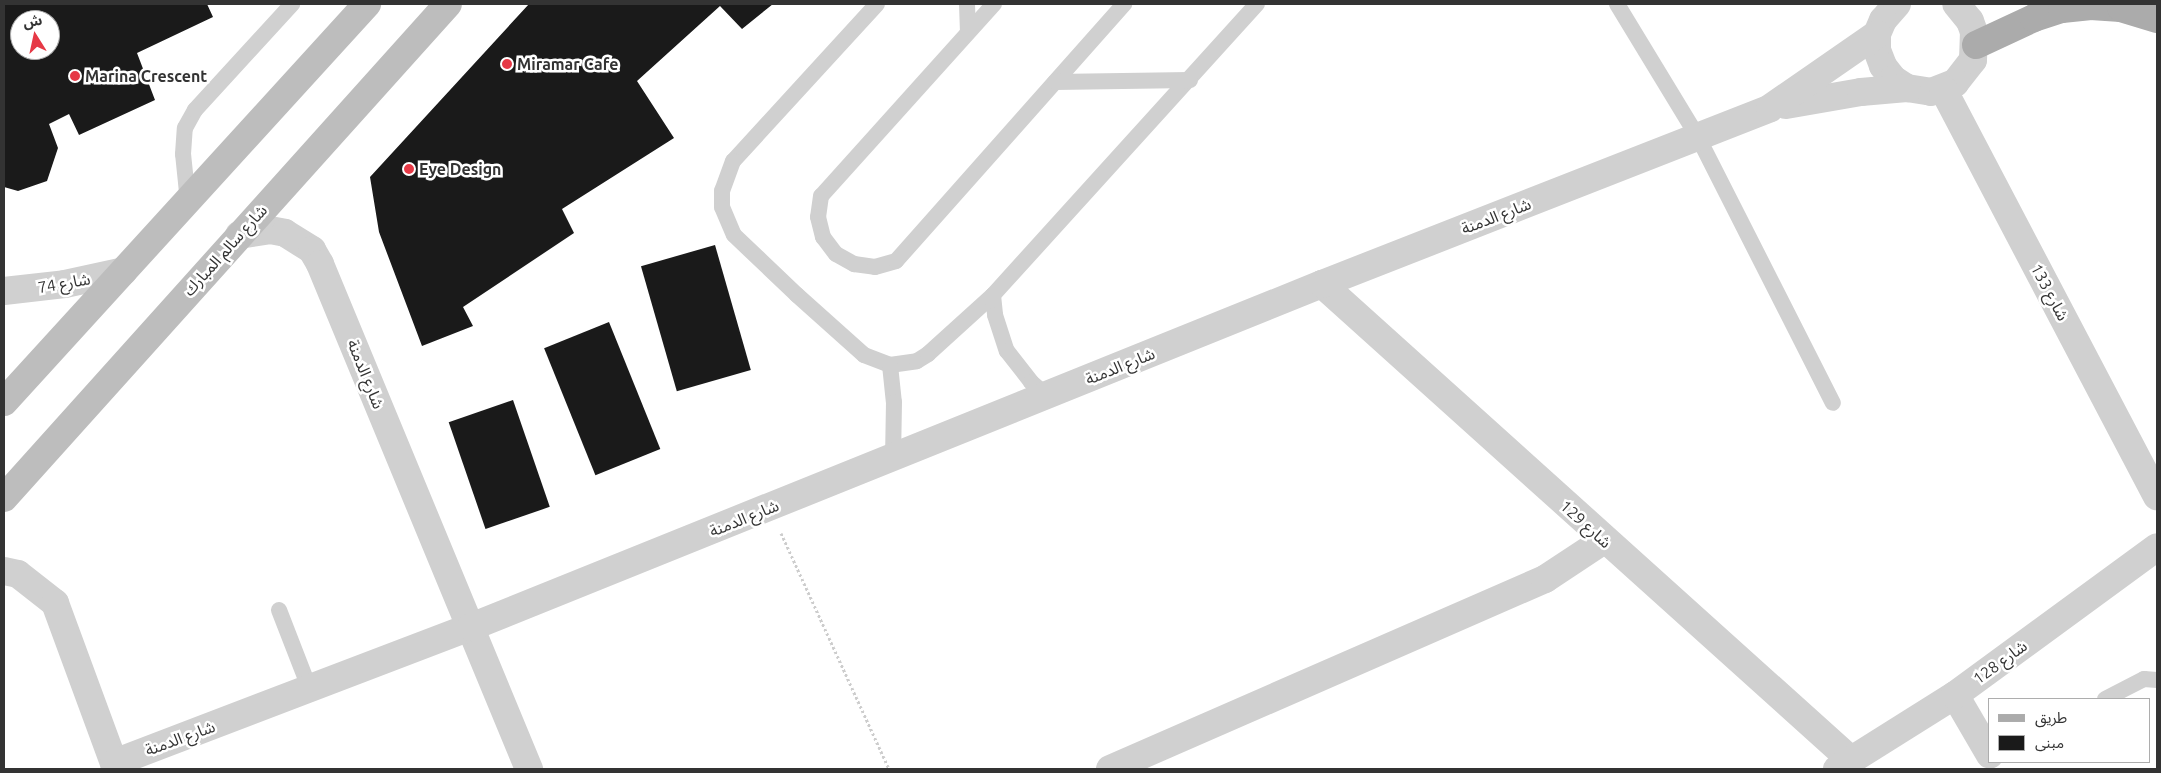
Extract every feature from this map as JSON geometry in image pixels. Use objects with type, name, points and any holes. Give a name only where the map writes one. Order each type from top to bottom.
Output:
[{"type":"main road","points":[[4,402],[367,4]]},
{"type":"main road","name":"شارع سالم المبارك","points":[[4,498],[238,235],[448,4]]},
{"type":"main road","points":[[1976,45],[2034,18],[2062,9],[2091,6],[2121,8],[2157,19]]},
{"type":"street","points":[[1943,89],[1966,72],[1976,45],[1970,20],[1956,4]]},
{"type":"street","name":"شارع الدمنة","points":[[4,571],[18,574],[55,604],[115,766],[770,508],[1322,284],[1770,108],[1844,60],[1884,15]]},
{"type":"street","points":[[1884,15],[1877,50],[1883,66],[1893,79],[1907,88]]},
{"type":"street","name":"شارع الدمنة","points":[[1770,108],[1861,92],[1907,88],[1918,92],[1943,89]]},
{"type":"street","name":"شارع 133","points":[[1943,89],[2157,496]]},
{"type":"street","name":"شارع الدمنة","points":[[238,235],[262,230],[286,233],[312,250],[320,264],[529,769]]},
{"type":"street","name":"شارع 74","points":[[4,291],[65,284],[124,271]]},
{"type":"street","name":"شارع 129","points":[[1322,284],[1604,540],[1844,765]]},
{"type":"street","points":[[1110,769],[1545,579],[1604,540]]},
{"type":"street","name":"شارع 128","points":[[1844,765],[1956,695],[2157,547]]},
{"type":"street","points":[[1956,695],[1988,751]]},
{"type":"lane","points":[[188,202],[182,154],[185,128],[195,110],[292,4]]},
{"type":"lane","points":[[877,4],[733,161],[724,183],[722,206],[734,235],[864,355],[890,365],[917,361],[928,354],[993,295],[1257,4]]},
{"type":"lane","points":[[967,4],[968,32]]},
{"type":"lane","points":[[994,4],[821,196],[818,217],[823,237],[836,254],[848,261],[875,267],[896,261],[1124,4]]},
{"type":"lane","points":[[1617,4],[1698,137],[1833,403]]},
{"type":"lane","points":[[1055,82],[1190,80]]},
{"type":"lane","points":[[993,295],[995,315],[1007,351],[1031,382],[1046,395]]},
{"type":"lane","points":[[890,365],[894,402],[893,457]]},
{"type":"lane","points":[[279,610],[310,690]]},
{"type":"lane","points":[[2106,698],[2144,679],[2157,680]]},
{"type":"path","points":[[770,508],[889,769]]},
{"type":"building","name":"Marina Crescent","points":[[4,4],[207,4],[213,17],[137,53],[155,100],[79,135],[69,114],[49,124],[58,148],[47,181],[18,191],[4,187]]},
{"type":"building","points":[[529,4],[773,4],[742,29],[720,6],[637,81],[674,138],[562,209],[574,233],[463,307],[473,326],[422,346],[379,232],[370,177]]},
{"type":"building","points":[[715,245],[751,370],[677,391],[641,266]]},
{"type":"building","points":[[609,322],[660,449],[595,475],[544,348]]},
{"type":"building","points":[[513,400],[550,507],[485,529],[449,422]]},
{"type":"place","name":"Miramar Cafe","points":[[507,64]]},
{"type":"place","name":"Marina Crescent","points":[[75,76]]},
{"type":"place","name":"Eye Design","points":[[409,169]]}]
